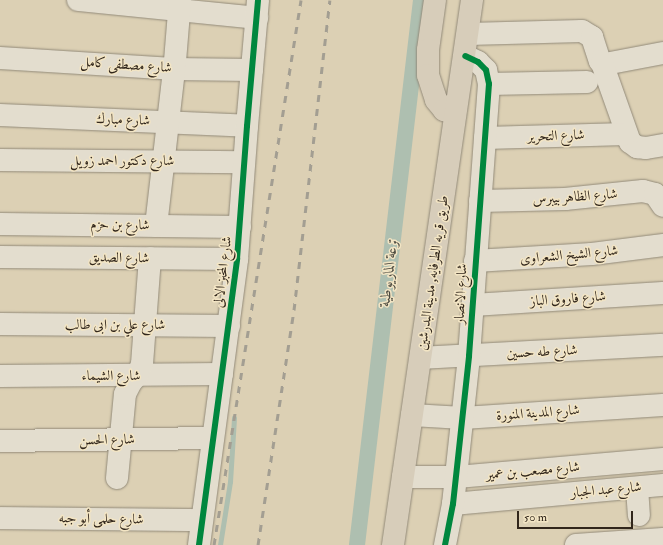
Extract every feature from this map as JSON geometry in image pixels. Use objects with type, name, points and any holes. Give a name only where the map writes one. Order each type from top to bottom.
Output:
[{"type":"main road","points":[[435,0],[428,50],[428,75],[436,100],[444,110],[455,113]]},
{"type":"main road","name":"طريق قريه الطرفايه, مدينة البدرشين","points":[[393,545],[472,0]]},
{"type":"street","points":[[78,0],[258,9]]},
{"type":"street","points":[[156,226],[175,61],[179,5]]},
{"type":"street","name":"شارع المخبز الالى","points":[[199,545],[201,520],[229,326],[237,259],[258,9]]},
{"type":"street","points":[[468,34],[582,31],[592,37],[630,142],[637,147],[646,148],[663,145]]},
{"type":"street","points":[[602,63],[608,64],[663,53]]},
{"type":"street","name":"شارع الانصار","points":[[445,545],[457,477],[463,418],[490,84],[486,70],[478,62],[465,56]]},
{"type":"street","name":"شارع مصطفى كامل","points":[[0,58],[173,69],[252,70]]},
{"type":"street","points":[[490,84],[587,82]]},
{"type":"street","name":"شارع مبارك","points":[[0,115],[247,126]]},
{"type":"street","name":"شارع التحرير","points":[[485,138],[626,134]]},
{"type":"street","name":"شارع دكتور احمد زويل","points":[[0,160],[244,162]]},
{"type":"street","name":"شارع الظاهر بيبرس","points":[[480,201],[565,199],[643,191],[654,194],[663,206]]},
{"type":"street","name":"شارع بن حزم","points":[[0,224],[240,227]]},
{"type":"street","name":"شارع الشيخ الشعراوى","points":[[475,261],[592,254],[663,245]]},
{"type":"street","name":"شارع الصديق","points":[[0,257],[237,259]]},
{"type":"street","points":[[117,478],[125,394],[131,382],[137,376],[142,364],[150,258]]},
{"type":"street","name":"شارع فاروق الباز","points":[[473,305],[663,293]]},
{"type":"street","name":"شارع علي بن ابى طالب","points":[[0,324],[229,326]]},
{"type":"street","name":"شارع طه حسين","points":[[421,358],[663,345]]},
{"type":"street","name":"شارع الشيماء","points":[[0,376],[137,376],[222,374]]},
{"type":"street","name":"شارع المدينة المنورة","points":[[412,415],[463,418],[663,405]]},
{"type":"street","name":"شارع الحسن","points":[[0,441],[213,438]]},
{"type":"street","name":"شارع مصعب بن عمير","points":[[403,477],[457,477],[663,459]]},
{"type":"street","name":"شارع عبد الجبار","points":[[453,504],[663,485]]},
{"type":"street","points":[[636,488],[639,515]]},
{"type":"street","name":"شارع حلمى أبو جبه","points":[[0,518],[201,520]]},
{"type":"street","points":[[576,545],[663,539]]},
{"type":"waterway","name":"ترعة الماريوطية","points":[[357,545],[421,0]]},
{"type":"waterway","points":[[220,545],[230,482],[234,418]]},
{"type":"railway","points":[[214,545],[301,0]]},
{"type":"railway","points":[[258,545],[294,310],[330,0]]},
{"type":"cycle path","points":[[199,545],[237,259],[258,0]]},
{"type":"cycle path","points":[[445,545],[453,504],[469,356],[489,84],[486,70],[478,62],[465,56]]}]
